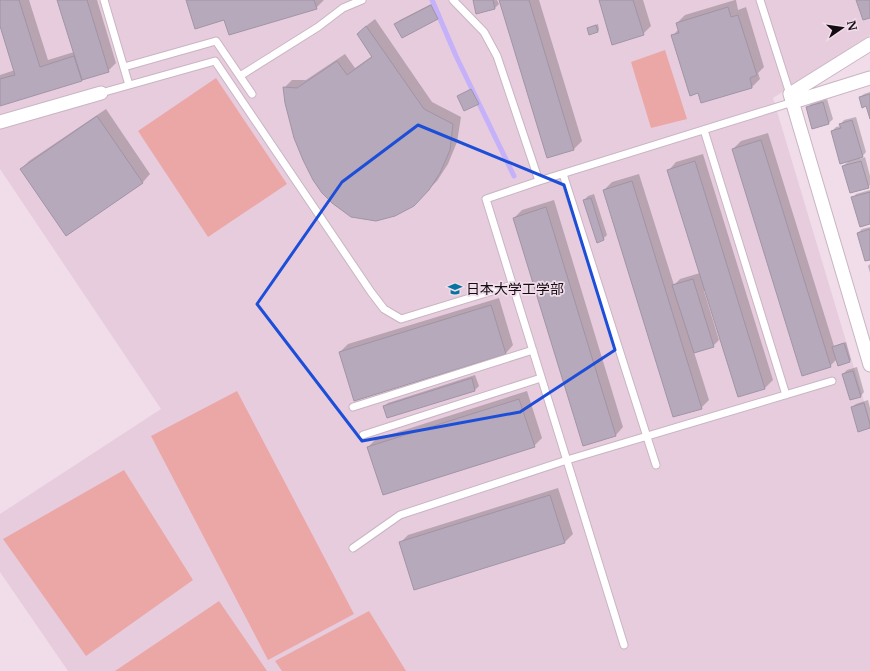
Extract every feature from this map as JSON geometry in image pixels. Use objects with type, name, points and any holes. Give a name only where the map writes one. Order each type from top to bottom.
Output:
[{"type":"street","points":[[791,98],[870,44]]},
{"type":"street","points":[[791,98],[870,78]]},
{"type":"street","points":[[0,122],[100,93]]},
{"type":"street","points":[[791,98],[870,365]]},
{"type":"lane","points":[[104,0],[129,85]]},
{"type":"lane","points":[[240,76],[318,27],[342,8],[362,0]]},
{"type":"lane","points":[[453,0],[484,32],[497,56],[539,181]]},
{"type":"lane","points":[[624,645],[486,199],[704,130],[791,98],[760,0]]},
{"type":"lane","points":[[124,67],[216,41],[252,94]]},
{"type":"lane","points":[[100,93],[215,61],[371,292],[384,309],[401,319],[512,285]]},
{"type":"lane","points":[[704,130],[786,395]]},
{"type":"lane","points":[[563,174],[656,465]]},
{"type":"lane","points":[[353,407],[533,350]]},
{"type":"lane","points":[[363,435],[541,378]]},
{"type":"lane","points":[[353,548],[400,515],[567,460],[832,381]]},
{"type":"highlighted area","points":[[418,125],[564,185],[615,350],[520,412],[362,441],[257,304],[342,182]]},
{"type":"shaded area","name":"日本大学工学部","points":[[0,0],[870,0],[870,35],[773,98],[870,421],[870,671],[68,671],[0,572],[0,514],[161,409],[0,169]]},
{"type":"shaded area","points":[[665,50],[687,119],[651,128],[631,62]]},
{"type":"shaded area","points":[[216,78],[287,184],[208,237],[138,131]]},
{"type":"shaded area","points":[[237,391],[354,614],[268,660],[151,436]]},
{"type":"shaded area","points":[[124,470],[193,580],[86,656],[3,539]]},
{"type":"shaded area","points":[[219,601],[267,671],[115,671]]},
{"type":"shaded area","points":[[369,611],[406,671],[282,671],[275,661]]},
{"type":"building","points":[[0,0],[19,0],[40,67],[74,56],[82,81],[0,106],[0,79],[15,75],[0,26]]},
{"type":"building","points":[[57,0],[87,0],[109,72],[82,80]]},
{"type":"building","points":[[186,0],[314,0],[317,9],[229,35],[224,20],[195,29]]},
{"type":"building","points":[[473,0],[493,0],[495,9],[476,14]]},
{"type":"building","points":[[499,0],[529,0],[574,150],[547,158]]},
{"type":"building","points":[[599,0],[633,0],[644,35],[612,45]]},
{"type":"building","points":[[856,0],[870,0],[870,18],[863,20]]},
{"type":"building","points":[[431,5],[438,19],[402,38],[394,24]]},
{"type":"building","points":[[728,7],[731,17],[738,15],[757,75],[750,78],[752,88],[701,103],[698,93],[690,96],[671,35],[679,33],[676,23]]},
{"type":"building","points":[[596,25],[598,32],[589,35],[587,28]]},
{"type":"building","points":[[366,26],[424,109],[453,124],[450,150],[440,173],[429,190],[414,206],[395,216],[376,221],[351,217],[332,203],[322,193],[313,180],[294,138],[285,103],[283,87],[297,88],[337,61],[347,75],[372,57],[357,34]]},
{"type":"building","points":[[471,89],[479,104],[464,111],[457,96]]},
{"type":"building","points":[[870,94],[870,119],[866,106],[862,108],[859,97]]},
{"type":"building","points":[[823,102],[829,124],[812,129],[806,107]]},
{"type":"building","points":[[97,116],[143,183],[66,236],[20,169]]},
{"type":"building","points":[[852,120],[863,157],[840,164],[831,131],[841,128],[839,124]]},
{"type":"building","points":[[761,140],[831,367],[802,376],[732,149]]},
{"type":"building","points":[[695,161],[765,389],[738,397],[667,170]]},
{"type":"building","points":[[861,161],[869,188],[850,193],[842,166]]},
{"type":"building","points":[[632,181],[702,409],[673,417],[603,190]]},
{"type":"building","points":[[870,192],[870,224],[860,227],[851,197]]},
{"type":"building","points":[[591,198],[604,240],[597,243],[583,200]]},
{"type":"building","points":[[546,207],[616,436],[583,446],[513,218]]},
{"type":"building","points":[[870,229],[870,260],[865,261],[857,233]]},
{"type":"building","points":[[693,279],[714,347],[694,353],[672,285]]},
{"type":"building","points":[[491,305],[506,354],[354,401],[339,352]]},
{"type":"building","points":[[844,343],[850,362],[838,366],[832,347]]},
{"type":"building","points":[[853,371],[861,397],[850,400],[842,374]]},
{"type":"building","points":[[472,378],[475,391],[387,418],[383,406]]},
{"type":"building","points":[[519,399],[535,447],[383,495],[367,447]]},
{"type":"building","points":[[864,403],[870,428],[858,432],[851,407]]},
{"type":"building","points":[[550,495],[565,543],[414,590],[399,542]]},
{"type":"waterway","points":[[432,0],[456,56],[514,176]]},
{"type":"place","name":"日本大学工学部","points":[[455,289]]}]
